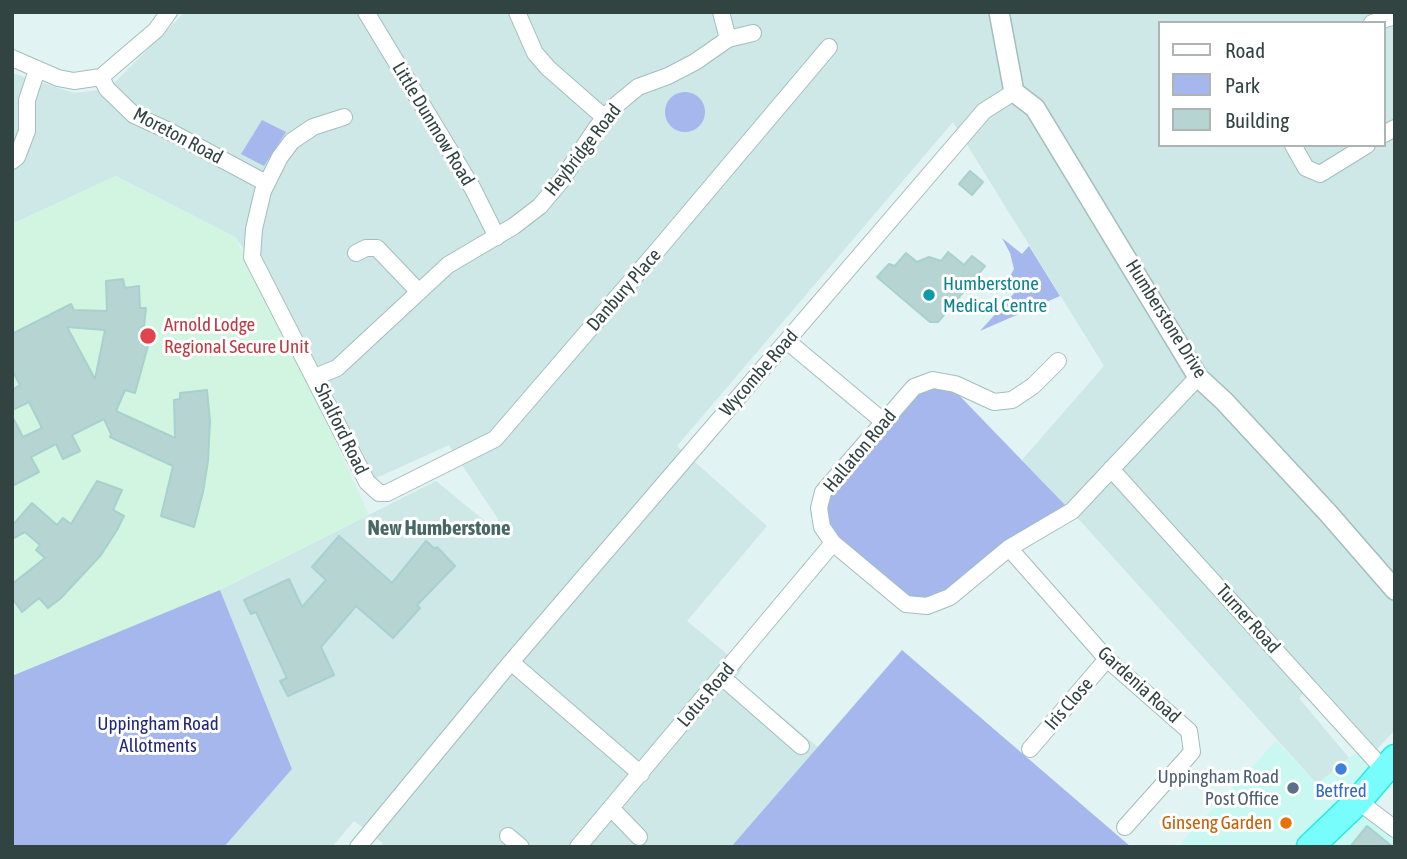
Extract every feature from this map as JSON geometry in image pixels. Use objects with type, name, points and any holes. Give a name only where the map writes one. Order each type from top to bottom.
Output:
[{"type":"highway","points":[[1310,847],[1358,801],[1390,764]]},
{"type":"street","points":[[12,58],[58,78],[74,81],[101,77],[156,30],[170,12]]},
{"type":"street","name":"Little Dunmow Road","points":[[366,12],[473,189],[497,237]]},
{"type":"street","points":[[517,12],[535,53],[548,68],[605,118]]},
{"type":"street","points":[[722,12],[728,38]]},
{"type":"street","points":[[999,12],[1014,92]]},
{"type":"street","name":"Heybridge Road","points":[[316,377],[337,368],[448,265],[497,237],[540,206],[605,118],[638,87],[695,62],[728,38],[753,33]]},
{"type":"street","name":"Danbury Place","points":[[387,493],[495,439],[665,242],[810,57],[828,47]]},
{"type":"street","points":[[12,161],[17,157],[27,131],[27,100],[37,70]]},
{"type":"street","name":"Moreton Road","points":[[101,77],[107,89],[134,115],[265,183]]},
{"type":"street","name":"Wycombe Road","points":[[358,847],[511,662],[984,111],[1014,92]]},
{"type":"street","name":"Humberstone Drive","points":[[1014,92],[1035,108],[1198,377],[1234,411],[1395,590]]},
{"type":"street","name":"Shalford Road","points":[[344,117],[313,127],[292,141],[265,183],[254,229],[252,257],[316,377],[367,482],[379,493],[387,493]]},
{"type":"street","points":[[1294,147],[1307,168],[1314,173],[1325,172],[1364,147]]},
{"type":"street","points":[[356,253],[366,248],[377,248],[419,292]]},
{"type":"street","points":[[787,341],[884,422]]},
{"type":"street","name":"Hallaton Road","points":[[1058,361],[1033,386],[1012,400],[994,402],[955,384],[933,380],[914,387],[823,492],[819,508],[822,527],[834,543],[906,604],[927,606],[950,597],[1009,548],[1072,511],[1198,377]]},
{"type":"street","name":"Turner Road","points":[[1111,469],[1390,764]]},
{"type":"street","name":"Lotus Road","points":[[578,847],[834,543]]},
{"type":"street","name":"Gardenia Road","points":[[1009,548],[1107,659],[1189,731],[1192,752],[1125,827]]},
{"type":"street","name":"Iris Close","points":[[1030,748],[1107,659]]},
{"type":"street","points":[[511,662],[641,774]]},
{"type":"street","points":[[722,677],[779,737],[801,746]]},
{"type":"street","points":[[1358,801],[1395,829]]},
{"type":"street","points":[[611,808],[644,838]]},
{"type":"street","points":[[508,836],[521,847]]},
{"type":"shaded area","points":[[185,12],[1395,12],[1395,730],[1377,749],[1317,682],[1299,698],[1349,758],[1317,784],[1085,526],[1022,460],[1104,366],[953,122],[677,446],[767,526],[687,621],[743,667],[736,678],[818,747],[731,847],[380,847],[383,843],[354,821],[332,847],[224,847],[292,769],[220,590],[436,481],[492,527],[498,519],[449,445],[374,479],[278,294],[235,237],[116,176],[12,224],[12,73],[74,93],[108,89]]},
{"type":"shaded area","name":"Arnold Lodge Regional Secure Unit","points":[[116,176],[235,237],[369,515],[220,590],[12,676],[12,224]]},
{"type":"shaded area","points":[[1276,741],[1317,784],[1357,752],[1372,767],[1343,799],[1395,838],[1395,847],[1177,847]]},
{"type":"green space","points":[[685,92],[699,98],[705,112],[699,126],[685,132],[671,126],[665,112],[671,98]]},
{"type":"green space","points":[[262,120],[286,132],[264,166],[241,154]]},
{"type":"green space","points":[[1002,238],[1022,254],[1029,246],[1060,296],[980,331],[1018,289],[1008,280],[1014,269]]},
{"type":"green space","points":[[933,385],[953,389],[1068,508],[948,593],[925,602],[908,600],[837,540],[826,525],[827,494],[916,391]]},
{"type":"green space","name":"Uppingham Road Allotments","points":[[220,590],[292,769],[224,847],[12,847],[12,676]]},
{"type":"green space","points":[[902,650],[1131,847],[731,847]]},
{"type":"building","points":[[970,171],[983,182],[972,195],[959,184]]},
{"type":"building","name":"Humberstone Medical Centre","points":[[948,252],[964,265],[972,256],[985,266],[938,322],[930,322],[877,277],[889,264],[895,266],[906,253],[917,262],[929,257],[941,261]]},
{"type":"building","points":[[123,279],[125,288],[139,286],[140,308],[146,308],[142,344],[148,346],[135,393],[125,390],[116,411],[175,438],[174,400],[180,399],[180,393],[207,390],[210,421],[208,461],[194,527],[161,516],[173,466],[110,437],[104,419],[72,435],[80,451],[63,459],[56,444],[31,457],[39,472],[12,486],[12,416],[23,437],[42,428],[29,402],[12,410],[12,390],[20,385],[12,370],[12,334],[71,304],[74,310],[107,311],[106,281]],"holes":[[[67,327],[105,330],[95,379]]]},
{"type":"building","points":[[97,481],[122,490],[113,510],[124,516],[117,530],[101,555],[60,599],[48,608],[39,598],[22,612],[12,598],[12,584],[45,558],[36,550],[40,545],[25,532],[12,539],[12,526],[32,503],[57,525],[63,518],[71,524]]},
{"type":"building","points":[[339,536],[392,583],[426,541],[435,549],[437,547],[455,566],[417,605],[420,608],[393,638],[356,606],[321,647],[334,675],[288,696],[280,681],[287,678],[256,612],[251,614],[244,600],[289,579],[302,607],[326,580],[312,567]]},
{"type":"building","points":[[1367,826],[1393,847],[1350,847]]},
{"type":"place","name":"Humberstone Medical Centre","points":[[929,295]]},
{"type":"place","name":"Arnold Lodge Regional Secure Unit","points":[[148,336]]},
{"type":"place","name":"Betfred","points":[[1341,769]]},
{"type":"place","name":"Uppingham Road Post Office","points":[[1293,788]]},
{"type":"place","name":"Ginseng Garden","points":[[1286,823]]},
{"type":"district","name":"New Humberstone","points":[[439,528]]}]
